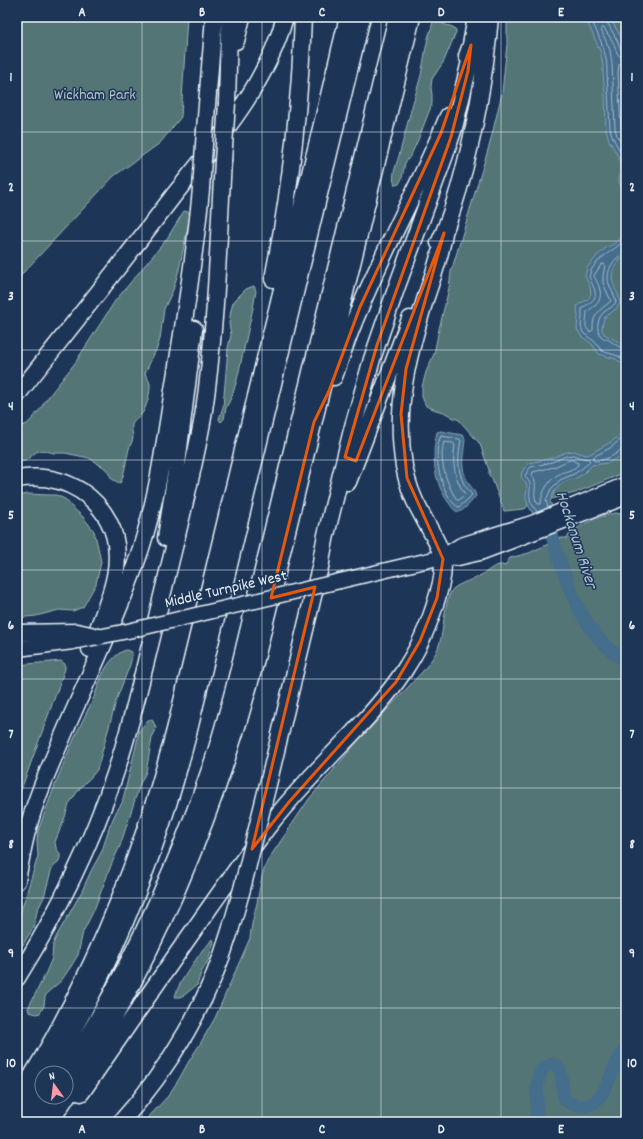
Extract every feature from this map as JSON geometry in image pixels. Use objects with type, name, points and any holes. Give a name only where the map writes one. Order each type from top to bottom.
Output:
[{"type":"highway","points":[[150,644],[150,616],[164,546],[179,452],[196,305],[209,125],[214,17]]},
{"type":"highway","points":[[209,125],[219,17]]},
{"type":"highway","points":[[17,978],[41,939],[81,860],[108,793],[130,726],[192,469],[206,398],[213,328],[229,76],[228,55],[230,17]]},
{"type":"highway","points":[[229,76],[242,17]]},
{"type":"highway","points":[[17,395],[147,231],[235,116],[249,96],[268,63],[278,41],[285,17]]},
{"type":"highway","points":[[261,373],[264,328],[283,225],[292,162],[303,17]]},
{"type":"highway","points":[[17,1100],[84,980],[112,918],[141,844],[163,773],[175,730],[348,17]]},
{"type":"highway","points":[[53,1065],[88,1002],[123,926],[146,869],[178,772],[362,17]]},
{"type":"highway","points":[[71,1065],[103,1009],[149,919],[184,839],[217,747],[240,665],[397,17]]},
{"type":"highway","points":[[50,1122],[100,1043],[130,988],[166,914],[201,833],[222,774],[248,691],[412,17]]},
{"type":"highway","points":[[121,1122],[139,1102],[191,1023],[216,970],[230,931],[271,772],[328,528],[363,387],[382,329],[448,147],[460,106],[471,58],[471,45],[476,17]]},
{"type":"highway","points":[[321,563],[326,553],[346,486],[435,252],[444,233],[461,182],[474,129],[485,65],[490,17]]},
{"type":"highway","points":[[314,422],[330,391],[360,307],[441,133],[471,45]]},
{"type":"highway","points":[[17,881],[27,829],[42,784],[125,593],[137,562],[149,522],[162,462],[205,184]]},
{"type":"highway","points":[[60,1122],[227,882],[269,826],[295,795],[370,714],[403,673],[420,641],[434,606],[442,576],[443,563],[434,538],[417,506],[407,478],[402,452],[401,414],[406,370],[441,251],[444,233]]},
{"type":"highway","points":[[17,480],[36,477],[51,479],[72,486],[85,494],[106,516],[114,534],[117,550],[116,570],[112,588],[47,761],[42,784]]},
{"type":"highway","points":[[17,633],[99,637]]},
{"type":"highway","points":[[19,1122],[34,1098]]},
{"type":"highway","points":[[34,1122],[45,1105]]},
{"type":"main road","name":"Middle Turnpike West","points":[[562,516],[626,484]]},
{"type":"main road","name":"Middle Turnpike West","points":[[99,637],[442,557],[465,557],[490,550],[534,527],[562,516],[626,497]]},
{"type":"main road","points":[[17,650],[75,637]]},
{"type":"highlighted area","points":[[471,45],[468,71],[451,137],[377,345],[345,457],[356,461],[444,233],[406,369],[401,414],[407,478],[443,559],[437,598],[420,641],[396,682],[289,802],[252,849],[315,587],[271,598],[314,422],[329,391],[360,307],[441,133]]},
{"type":"green space","name":"Wickham Park","points":[[17,17],[187,17],[181,117],[160,143],[114,176],[22,274],[17,284]]},
{"type":"green space","points":[[434,17],[444,17],[443,24],[453,27],[456,32],[444,61],[432,79],[432,104],[418,140],[411,155],[405,163],[402,178],[399,184],[395,185],[393,178],[395,169],[420,80],[428,38]]},
{"type":"green space","points":[[507,17],[597,17],[626,131],[626,472],[575,493],[528,505],[524,509],[504,511],[492,479],[489,475],[489,470],[480,444],[459,420],[444,412],[426,406],[422,397],[422,387],[426,372],[434,354],[449,288],[451,272],[490,143],[502,93],[507,44]]},
{"type":"green space","points":[[609,17],[626,17],[626,119],[624,103],[625,52],[621,37]]},
{"type":"green space","points":[[184,211],[189,212],[190,216],[179,270],[173,290],[164,309],[160,339],[145,373],[150,384],[149,396],[142,413],[132,425],[133,438],[121,482],[119,483],[112,479],[106,469],[89,458],[65,453],[54,453],[42,450],[36,452],[25,461],[17,462],[17,428],[27,424],[41,408],[75,363],[115,301],[166,240]]},
{"type":"green space","points":[[254,286],[256,291],[253,308],[237,380],[226,408],[224,419],[221,422],[219,419],[223,407],[228,348],[231,335],[229,323],[231,310],[236,299],[246,289]]},
{"type":"green space","points":[[28,494],[56,495],[65,499],[83,517],[94,531],[101,562],[96,584],[83,607],[73,611],[59,610],[36,616],[17,618],[17,496]]},
{"type":"green space","points":[[616,513],[626,515],[626,1122],[144,1122],[168,1096],[215,1018],[250,938],[261,881],[268,860],[309,799],[357,742],[423,671],[432,659],[441,639],[446,607],[450,593],[453,589],[480,576],[496,566],[505,566],[510,558],[529,553],[561,538],[567,538],[573,531],[589,522],[605,515]]},
{"type":"green space","points":[[126,650],[132,652],[130,665],[117,698],[97,770],[80,788],[69,804],[55,842],[60,858],[58,863],[51,871],[44,897],[37,911],[34,927],[23,945],[19,946],[17,944],[17,935],[21,911],[38,856],[38,831],[63,765],[92,702],[100,680],[114,657]]},
{"type":"green space","points":[[61,661],[65,664],[65,669],[17,801],[17,665]]},
{"type":"green space","points":[[152,719],[156,728],[152,738],[146,772],[140,784],[120,846],[94,910],[83,932],[78,955],[61,981],[48,992],[45,997],[44,1006],[40,1013],[37,1014],[29,1012],[28,1008],[52,958],[53,944],[56,937],[82,891],[102,851],[109,828],[122,803],[139,731],[148,720]]},
{"type":"green space","points":[[212,939],[214,942],[208,961],[201,973],[197,985],[183,996],[175,997],[187,972]]},
{"type":"water","points":[[585,17],[609,17],[621,37],[625,52],[624,103],[626,119],[626,256],[619,261],[613,270],[612,275],[613,283],[620,303],[616,309],[604,318],[602,330],[604,334],[626,346],[626,366],[616,359],[599,354],[592,344],[581,336],[577,329],[577,306],[587,300],[591,294],[590,287],[585,276],[587,268],[606,248],[617,242],[623,235],[625,228],[625,198],[619,181],[619,158],[609,140],[606,129],[605,94],[601,53]]},
{"type":"water","points":[[626,429],[626,450],[617,458],[608,463],[592,465],[583,474],[564,482],[554,492],[550,501],[554,513],[536,520],[526,500],[527,485],[521,477],[526,466],[530,463],[567,452],[574,451],[586,455],[590,454],[614,440]]},
{"type":"water","points":[[441,431],[462,435],[465,438],[463,465],[465,476],[476,496],[465,508],[458,512],[455,511],[444,495],[435,469],[435,441],[437,432]]},
{"type":"waterway","name":"Hockanum River","points":[[546,518],[566,578],[583,616],[595,633],[609,648],[626,661]]},
{"type":"waterway","name":"Hockanum River","points":[[535,1122],[537,1109],[537,1087],[542,1069],[550,1065],[556,1065],[561,1074],[563,1095],[565,1100],[579,1106],[588,1105],[596,1101],[602,1093],[616,1064],[626,1048]]}]
